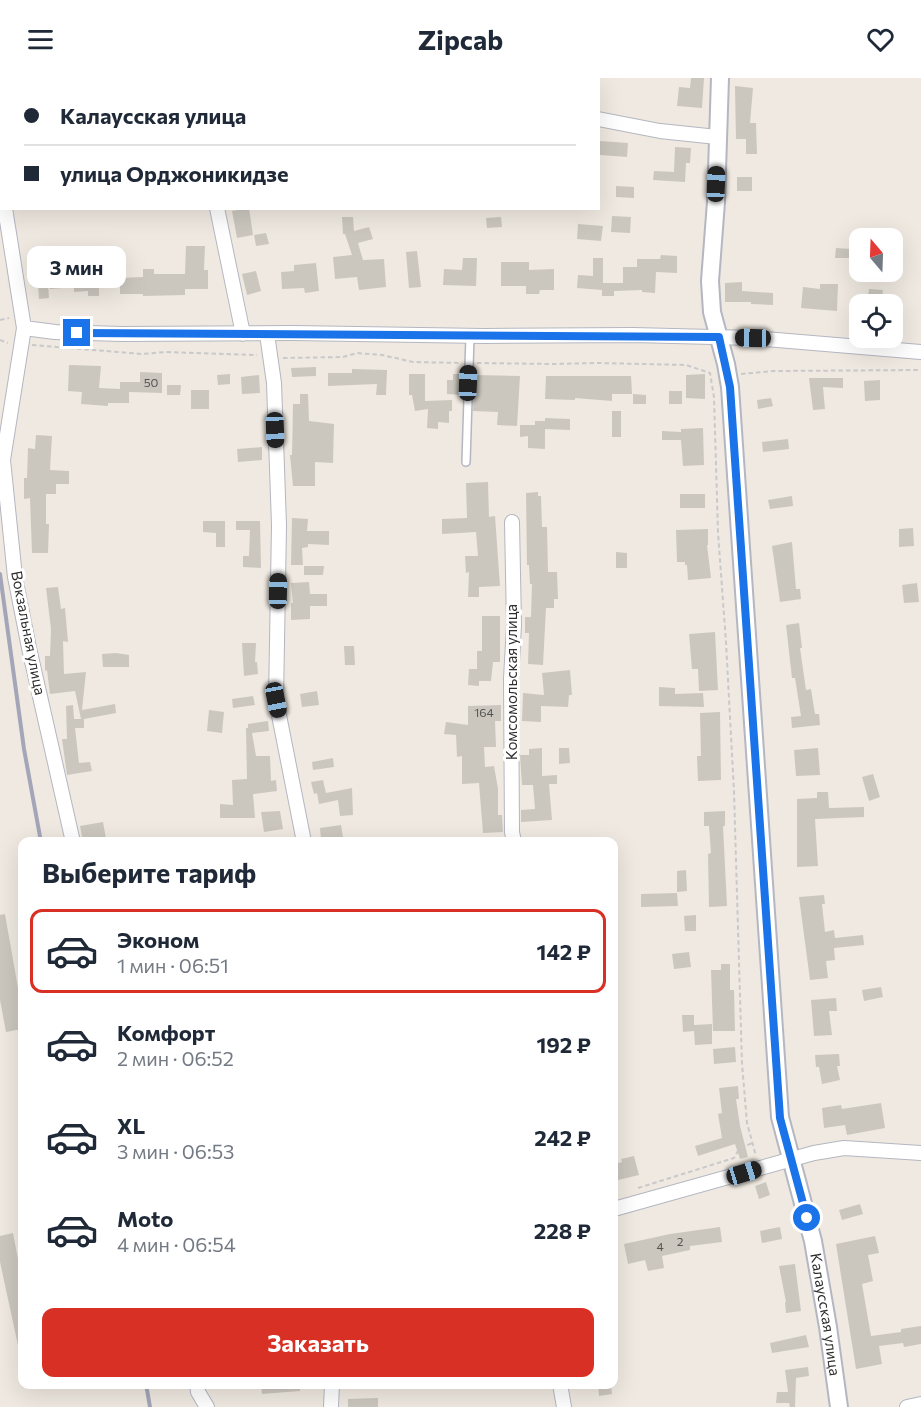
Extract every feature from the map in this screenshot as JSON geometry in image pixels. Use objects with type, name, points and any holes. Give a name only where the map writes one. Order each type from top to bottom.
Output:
[{"type":"street","name":"Калаусская улица","points":[[720,78],[716,202],[710,281],[712,312],[728,376],[780,1118],[813,1241],[839,1407]]},
{"type":"street","points":[[600,119],[660,131],[717,137]]},
{"type":"street","name":"Вокзальная улица","points":[[5,210],[24,328],[3,460],[15,577],[72,837]]},
{"type":"street","points":[[217,210],[243,334]]},
{"type":"street","points":[[24,328],[55,332],[122,334],[719,337],[921,352]]},
{"type":"street","points":[[267,334],[274,383],[279,525],[276,700],[303,837]]},
{"type":"street","name":"Комсомольская улица","points":[[512,522],[513,837]]},
{"type":"street","points":[[618,1208],[814,1153],[844,1148],[921,1153]]},
{"type":"street","points":[[198,1389],[207,1407]]},
{"type":"street","points":[[331,1407],[332,1389]]},
{"type":"street","points":[[561,1389],[564,1407]]},
{"type":"street","points":[[906,1407],[921,1404]]},
{"type":"lane","points":[[466,462],[470,336]]},
{"type":"path","points":[[20,344],[142,354],[166,352],[270,356],[290,359],[343,357],[357,353],[382,355],[413,362],[686,365],[710,373],[714,397],[718,533],[734,792],[742,1064],[747,1123],[760,1168]]},
{"type":"path","points":[[728,376],[773,371],[921,370]]},
{"type":"path","points":[[635,1189],[734,1158],[739,1149],[752,1143]]},
{"type":"building","points":[[691,78],[704,78],[702,108],[677,106],[679,87],[690,88]]},
{"type":"building","points":[[735,86],[753,88],[750,123],[756,123],[757,154],[746,154],[746,139],[736,139]]},
{"type":"building","points":[[600,141],[628,143],[627,157],[600,155]]},
{"type":"building","points":[[675,147],[691,148],[690,163],[686,163],[685,182],[653,180],[654,171],[674,172]]},
{"type":"building","points":[[737,177],[752,177],[752,191],[737,191]]},
{"type":"building","points":[[616,186],[634,187],[634,198],[616,197]]},
{"type":"building","points":[[249,210],[253,235],[237,238],[232,211]]},
{"type":"building","points":[[612,216],[631,217],[630,233],[611,232]]},
{"type":"building","points":[[342,217],[353,217],[354,231],[369,227],[373,239],[358,243],[363,260],[384,259],[386,287],[359,290],[357,277],[335,279],[333,257],[352,255],[345,234],[343,234]]},
{"type":"building","points":[[501,217],[502,227],[487,228],[486,218]]},
{"type":"building","points":[[578,224],[603,226],[601,241],[577,239]]},
{"type":"building","points":[[266,233],[269,244],[256,246],[254,235]]},
{"type":"building","points":[[186,246],[205,246],[204,270],[208,270],[208,289],[185,289],[185,295],[120,294],[120,278],[143,277],[143,269],[154,269],[154,274],[185,274]]},
{"type":"building","points":[[836,248],[849,249],[849,258],[835,258]]},
{"type":"building","points":[[417,251],[421,287],[409,288],[406,252]]},
{"type":"building","points":[[661,255],[677,256],[677,273],[656,272],[655,293],[642,292],[642,290],[614,291],[614,296],[602,296],[602,290],[577,288],[578,275],[593,276],[593,258],[603,258],[603,283],[623,283],[623,267],[637,267],[637,259],[660,259]]},
{"type":"building","points":[[463,258],[477,258],[476,286],[443,285],[444,269],[462,270]]},
{"type":"building","points":[[501,262],[529,262],[529,270],[554,269],[554,290],[540,290],[539,294],[526,294],[526,286],[501,286]]},
{"type":"building","points":[[316,263],[319,291],[305,293],[304,288],[282,289],[281,272],[294,271],[294,265]]},
{"type":"building","points":[[78,271],[79,277],[99,276],[99,296],[88,296],[88,291],[74,292],[74,287],[50,289],[49,273]]},
{"type":"building","points":[[256,271],[261,291],[247,295],[242,274]]},
{"type":"building","points":[[742,282],[742,291],[773,293],[773,305],[725,302],[725,283]]},
{"type":"building","points":[[48,284],[49,298],[39,299],[38,285]]},
{"type":"building","points":[[820,284],[838,284],[837,311],[801,308],[803,287],[820,289]]},
{"type":"building","points":[[869,289],[883,290],[882,294],[868,294]]},
{"type":"building","points":[[69,365],[101,366],[99,388],[120,389],[120,382],[140,382],[140,372],[162,373],[162,393],[129,392],[129,403],[108,403],[108,406],[81,404],[82,392],[68,391]]},
{"type":"building","points":[[316,367],[316,376],[292,377],[291,368]]},
{"type":"building","points":[[352,369],[387,370],[386,395],[376,395],[377,384],[328,386],[328,373],[352,373]]},
{"type":"building","points":[[230,374],[230,384],[218,385],[217,375]]},
{"type":"building","points":[[409,374],[425,374],[425,401],[452,400],[449,423],[438,422],[438,429],[427,428],[428,409],[415,411],[412,395],[409,395]]},
{"type":"building","points":[[453,374],[463,374],[462,395],[447,394],[447,380],[453,380]]},
{"type":"building","points":[[705,374],[705,399],[686,398],[686,375]]},
{"type":"building","points":[[259,375],[260,393],[242,394],[241,377]]},
{"type":"building","points":[[474,375],[520,376],[517,426],[497,425],[498,412],[473,411]]},
{"type":"building","points":[[546,376],[631,376],[632,394],[612,394],[612,401],[575,398],[575,400],[545,399]]},
{"type":"building","points":[[809,378],[843,378],[843,388],[823,387],[825,409],[813,410]]},
{"type":"building","points":[[880,380],[880,400],[865,401],[864,381]]},
{"type":"building","points":[[167,385],[181,385],[180,395],[167,395]]},
{"type":"building","points":[[191,390],[209,390],[209,409],[191,409]]},
{"type":"building","points":[[669,391],[682,391],[682,404],[669,404]]},
{"type":"building","points":[[300,394],[308,394],[309,421],[334,424],[333,463],[315,462],[315,486],[293,486],[290,455],[292,455],[293,404],[300,404]]},
{"type":"building","points":[[633,394],[646,395],[646,404],[633,404]]},
{"type":"building","points":[[771,398],[773,406],[758,409],[757,400]]},
{"type":"building","points":[[612,411],[621,411],[621,437],[612,437]]},
{"type":"building","points":[[545,418],[570,419],[570,430],[545,429],[545,449],[528,448],[528,436],[520,437],[520,425],[535,425],[535,421],[545,421]]},
{"type":"building","points":[[703,428],[704,465],[683,466],[681,440],[662,440],[662,431],[681,432],[681,429]]},
{"type":"building","points":[[36,435],[52,436],[50,470],[69,471],[69,484],[56,484],[56,494],[46,494],[46,524],[49,524],[48,553],[32,553],[30,498],[24,499],[28,448],[35,449]]},
{"type":"building","points":[[788,439],[789,449],[763,452],[762,442]]},
{"type":"building","points":[[262,447],[262,460],[238,462],[237,449]]},
{"type":"building","points":[[488,482],[489,517],[495,516],[500,586],[479,587],[479,597],[468,597],[469,572],[466,573],[465,556],[478,556],[476,532],[442,534],[442,519],[467,518],[466,483]]},
{"type":"building","points":[[538,492],[538,496],[541,496],[542,527],[547,527],[548,572],[557,572],[558,599],[554,599],[554,608],[546,608],[543,665],[528,664],[529,633],[525,633],[525,617],[531,617],[532,584],[530,584],[529,565],[527,565],[526,493]]},
{"type":"building","points":[[680,494],[705,494],[705,508],[680,508]]},
{"type":"building","points":[[792,496],[793,506],[770,509],[768,500]]},
{"type":"building","points":[[292,518],[308,519],[307,531],[329,531],[329,545],[308,544],[308,547],[302,548],[303,565],[291,565]]},
{"type":"building","points":[[203,521],[225,521],[225,547],[216,547],[216,533],[203,532]]},
{"type":"building","points":[[236,521],[260,521],[261,568],[243,567],[243,556],[249,556],[250,530],[236,530]]},
{"type":"building","points":[[913,528],[914,546],[899,547],[899,529]]},
{"type":"building","points":[[708,529],[707,545],[711,578],[688,580],[687,565],[685,562],[677,562],[676,530]]},
{"type":"building","points":[[792,542],[796,589],[800,589],[801,599],[780,602],[772,546]]},
{"type":"building","points":[[616,552],[627,553],[627,568],[616,568]]},
{"type":"building","points":[[304,566],[324,566],[323,575],[304,575]]},
{"type":"building","points":[[309,582],[310,594],[327,594],[327,606],[310,606],[310,619],[291,620],[291,603],[293,603],[291,583]]},
{"type":"building","points":[[917,583],[919,602],[904,603],[902,585]]},
{"type":"building","points":[[58,587],[61,609],[65,608],[68,642],[63,641],[64,674],[86,672],[82,710],[115,704],[116,713],[84,719],[84,728],[75,728],[79,763],[90,762],[92,771],[67,775],[62,739],[67,739],[66,706],[73,705],[74,719],[81,719],[75,691],[50,694],[47,670],[45,671],[45,656],[50,656],[51,629],[46,588]]},
{"type":"building","points":[[482,616],[500,616],[500,662],[493,662],[491,681],[479,681],[479,686],[468,685],[469,669],[477,669],[477,651],[482,651]]},
{"type":"building","points":[[799,623],[806,690],[811,689],[815,714],[819,714],[820,725],[792,728],[791,717],[801,716],[795,678],[792,678],[786,625]]},
{"type":"building","points":[[715,632],[718,690],[699,691],[698,669],[692,669],[689,634]]},
{"type":"building","points":[[242,643],[256,643],[255,662],[257,662],[258,674],[244,676]]},
{"type":"building","points":[[344,646],[354,646],[355,665],[345,665]]},
{"type":"building","points":[[102,654],[129,655],[129,667],[103,667]]},
{"type":"building","points":[[570,670],[572,695],[569,695],[568,707],[541,706],[541,722],[522,721],[523,693],[544,695],[542,673]]},
{"type":"building","points":[[659,687],[675,688],[675,694],[703,693],[704,707],[659,706]]},
{"type":"building","points":[[317,691],[319,705],[302,707],[300,694]]},
{"type":"building","points":[[253,696],[255,705],[233,708],[232,699]]},
{"type":"building","points":[[501,705],[501,721],[495,721],[496,747],[484,747],[485,767],[494,766],[498,789],[498,815],[502,815],[503,832],[483,833],[479,783],[462,784],[462,756],[457,757],[456,735],[444,734],[446,722],[468,725],[468,706]]},
{"type":"building","points":[[209,710],[224,712],[222,733],[207,731]]},
{"type":"building","points":[[720,712],[721,780],[698,781],[697,756],[701,756],[700,713]]},
{"type":"building","points":[[268,721],[269,731],[252,733],[256,756],[270,756],[271,781],[276,780],[277,791],[253,794],[255,818],[220,818],[220,804],[233,805],[232,780],[247,779],[246,728],[248,724]]},
{"type":"building","points":[[542,748],[542,776],[557,775],[557,784],[549,784],[552,820],[521,822],[521,810],[535,809],[533,785],[522,785],[520,755],[529,755],[529,749]]},
{"type":"building","points":[[559,748],[569,748],[570,763],[559,764]]},
{"type":"building","points":[[818,748],[820,775],[796,776],[794,750]]},
{"type":"building","points":[[333,758],[334,767],[313,770],[312,762]]},
{"type":"building","points":[[873,774],[880,797],[869,801],[862,777]]},
{"type":"building","points":[[323,780],[326,793],[352,788],[353,815],[340,816],[338,800],[319,804],[317,793],[314,794],[311,782]]},
{"type":"building","points":[[817,792],[828,792],[829,808],[864,807],[864,817],[815,819],[818,866],[797,867],[797,799],[817,798]]},
{"type":"building","points":[[280,811],[283,829],[264,832],[261,812]]},
{"type":"building","points":[[725,811],[725,826],[723,826],[727,906],[709,907],[708,854],[711,853],[709,826],[704,826],[704,812]]},
{"type":"building","points":[[103,822],[106,837],[82,837],[80,826]]},
{"type":"building","points":[[341,825],[343,837],[321,837],[320,828]]},
{"type":"building","points":[[686,870],[687,891],[677,892],[677,871]]},
{"type":"building","points":[[677,893],[678,906],[641,907],[641,894]]},
{"type":"building","points":[[824,895],[825,904],[822,904],[825,932],[834,930],[835,938],[863,935],[864,945],[834,948],[835,960],[826,961],[828,978],[810,980],[799,897]]},
{"type":"building","points":[[5,914],[18,988],[18,1030],[6,1032],[0,1000],[0,915]]},
{"type":"building","points":[[696,915],[696,931],[685,931],[684,916]]},
{"type":"building","points":[[689,952],[691,967],[674,969],[672,954]]},
{"type":"building","points":[[721,964],[730,964],[730,990],[734,990],[735,1031],[713,1031],[711,970],[721,970]]},
{"type":"building","points":[[881,987],[883,997],[864,1001],[862,990]]},
{"type":"building","points":[[836,998],[837,1011],[829,1011],[832,1035],[814,1036],[811,1000]]},
{"type":"building","points":[[682,1015],[694,1015],[694,1025],[712,1024],[712,1044],[695,1045],[694,1031],[683,1032]]},
{"type":"building","points":[[735,1047],[736,1062],[714,1064],[713,1049]]},
{"type":"building","points":[[839,1054],[840,1066],[837,1066],[840,1080],[822,1084],[819,1067],[816,1067],[815,1055]]},
{"type":"building","points":[[738,1086],[739,1099],[736,1099],[748,1157],[740,1159],[735,1144],[698,1156],[695,1146],[722,1138],[718,1114],[722,1113],[719,1088]]},
{"type":"building","points":[[881,1103],[885,1128],[847,1135],[845,1125],[824,1128],[822,1108],[841,1105],[842,1109]]},
{"type":"building","points":[[634,1156],[639,1175],[618,1180],[618,1163],[622,1162],[621,1159]]},
{"type":"building","points":[[766,1182],[770,1195],[759,1199],[755,1186]]},
{"type":"building","points":[[860,1204],[863,1214],[842,1220],[839,1210]]},
{"type":"building","points":[[720,1227],[722,1242],[690,1246],[690,1250],[662,1256],[664,1268],[648,1271],[645,1260],[628,1264],[624,1244],[670,1234]]},
{"type":"building","points":[[780,1227],[782,1239],[762,1243],[760,1231]]},
{"type":"building","points":[[13,1233],[18,1259],[18,1345],[0,1262],[0,1236]]},
{"type":"building","points":[[875,1236],[879,1253],[868,1255],[873,1281],[862,1284],[871,1336],[901,1332],[901,1329],[921,1326],[921,1344],[904,1347],[903,1343],[879,1346],[882,1364],[856,1369],[836,1244]]},
{"type":"building","points":[[795,1264],[801,1311],[786,1313],[779,1266]]},
{"type":"building","points":[[806,1335],[809,1347],[772,1353],[770,1343]]},
{"type":"building","points":[[808,1367],[809,1376],[796,1378],[795,1407],[790,1407],[789,1403],[776,1403],[777,1392],[788,1392],[785,1370]]},
{"type":"building","points":[[262,1389],[300,1389],[300,1391],[262,1394]]},
{"type":"building","points":[[598,1389],[612,1389],[612,1394],[599,1396]]},
{"type":"building","points":[[378,1398],[378,1407],[348,1407],[348,1399]]},
{"type":"railway","points":[[0,574],[24,749],[40,837]]},
{"type":"railway","points":[[147,1389],[150,1407]]},
{"type":"route","points":[[77,333],[719,337],[730,387],[780,1118],[807,1218]]}]
